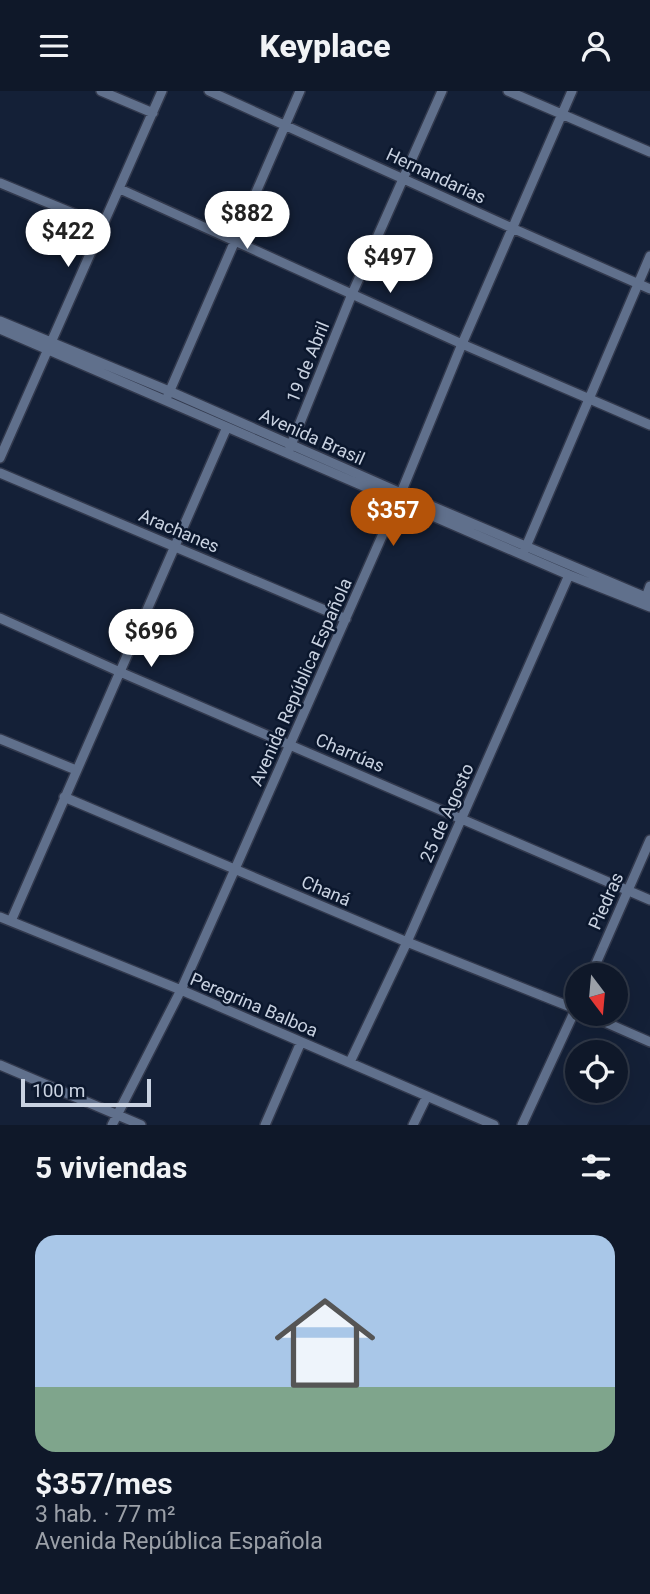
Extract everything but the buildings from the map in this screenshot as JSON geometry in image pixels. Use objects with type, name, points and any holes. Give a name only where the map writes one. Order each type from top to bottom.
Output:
[{"type":"street","points":[[101,91],[153,113]]},
{"type":"street","points":[[0,458],[162,91]]},
{"type":"street","name":"Hernandarias","points":[[209,91],[650,289]]},
{"type":"street","points":[[167,395],[300,91]]},
{"type":"street","name":"19 de Abril","points":[[289,448],[352,294],[443,91]]},
{"type":"street","points":[[508,91],[650,152]]},
{"type":"street","name":"Avenida República Española","points":[[112,1125],[181,990],[235,869],[400,497],[462,344],[572,91]]},
{"type":"street","points":[[0,183],[104,226]]},
{"type":"street","points":[[120,189],[462,344],[650,425]]},
{"type":"street","points":[[525,551],[650,256]]},
{"type":"street","name":"Avenida Brasil","points":[[0,321],[50,346],[647,602]]},
{"type":"street","name":"Avenida Brasil","points":[[0,329],[50,346]]},
{"type":"street","name":"Avenida Brasil","points":[[167,395],[227,427],[289,448]]},
{"type":"street","points":[[11,921],[227,427]]},
{"type":"street","name":"Arachanes","points":[[0,473],[346,619]]},
{"type":"street","name":"Avenida Brasil","points":[[525,551],[569,575],[647,602]]},
{"type":"street","name":"25 de Agosto","points":[[349,1062],[407,942],[569,575]]},
{"type":"street","points":[[647,602],[650,586]]},
{"type":"street","name":"Charrúas","points":[[0,618],[650,900]]},
{"type":"street","points":[[0,739],[76,771]]},
{"type":"street","name":"Chaná","points":[[65,797],[407,942],[565,1004]]},
{"type":"street","name":"Piedras","points":[[596,963],[650,840]]},
{"type":"street","name":"Peregrina Balboa","points":[[0,917],[181,990],[494,1125]]},
{"type":"street","points":[[522,1125],[571,1026]]},
{"type":"street","name":"Chaná","points":[[614,1026],[650,1042]]},
{"type":"street","points":[[265,1125],[301,1042]]},
{"type":"street","points":[[0,1065],[141,1125]]},
{"type":"street","points":[[412,1125],[426,1096]]}]
